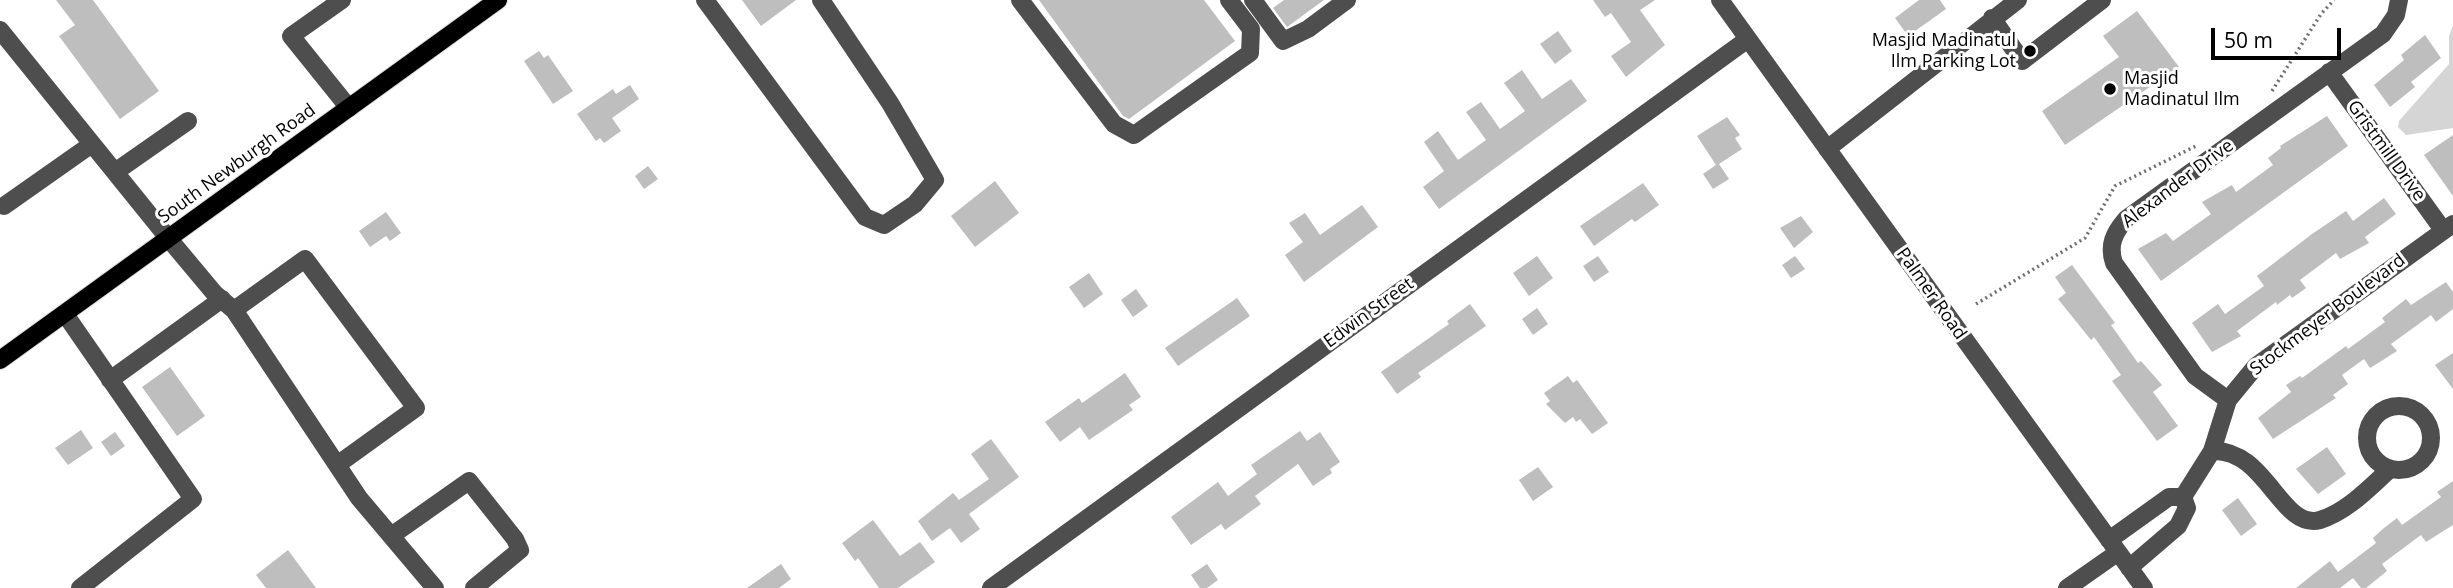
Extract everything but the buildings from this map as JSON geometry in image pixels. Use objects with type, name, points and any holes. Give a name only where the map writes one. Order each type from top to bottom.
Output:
[{"type":"main road","name":"South Newburgh Road","points":[[0,360],[498,0]]},
{"type":"street","points":[[342,0],[291,36],[349,108]]},
{"type":"street","points":[[705,0],[865,217],[884,225],[915,204],[935,180],[890,103],[821,0]]},
{"type":"street","points":[[1020,0],[1114,124],[1134,135],[1250,53],[1251,29],[1229,0]]},
{"type":"street","points":[[1253,0],[1283,41],[1308,29],[1347,0]]},
{"type":"street","name":"Palmer Road","points":[[1720,0],[2144,588]]},
{"type":"street","points":[[1827,149],[2018,0]]},
{"type":"street","points":[[1992,18],[2022,61],[2102,0]]},
{"type":"street","name":"Alexander Drive","points":[[2228,400],[2195,376],[2114,262],[2111,244],[2126,219],[2390,27],[2399,0]]},
{"type":"street","points":[[0,30],[169,239],[228,305],[359,498],[435,588]]},
{"type":"street","name":"Edwin Street","points":[[991,588],[1748,39]]},
{"type":"street","name":"Gristmill Drive","points":[[2329,72],[2448,227]]},
{"type":"street","points":[[115,172],[188,121]]},
{"type":"street","points":[[4,206],[92,144]]},
{"type":"street","name":"Stockmeyer Boulevard","points":[[2129,568],[2178,526],[2187,508],[2183,497],[2212,452],[2228,400],[2256,366],[2448,227]]},
{"type":"street","points":[[110,380],[305,258],[416,408],[337,465]]},
{"type":"street","points":[[65,314],[194,499],[80,588]]},
{"type":"street","points":[[2212,452],[2228,450],[2237,454],[2253,466],[2290,510],[2305,519],[2319,521],[2358,498],[2390,469]]},
{"type":"street","points":[[391,536],[469,481],[515,539],[520,550],[474,588]]},
{"type":"street","points":[[2067,588],[2169,497],[2183,497]]},
{"type":"path","points":[[2268,99],[2321,14],[2334,0]]},
{"type":"path","points":[[1976,304],[2085,238],[2115,186],[2199,144]]},
{"type":"shaded area","points":[[2453,25],[2453,128],[2406,135],[2398,127],[2399,121],[2449,64],[2449,36]]},
{"type":"place","name":"Masjid Madinatul Ilm Parking Lot","points":[[2030,51]]},
{"type":"place","name":"Masjid Madinatul Ilm","points":[[2110,89]]}]
